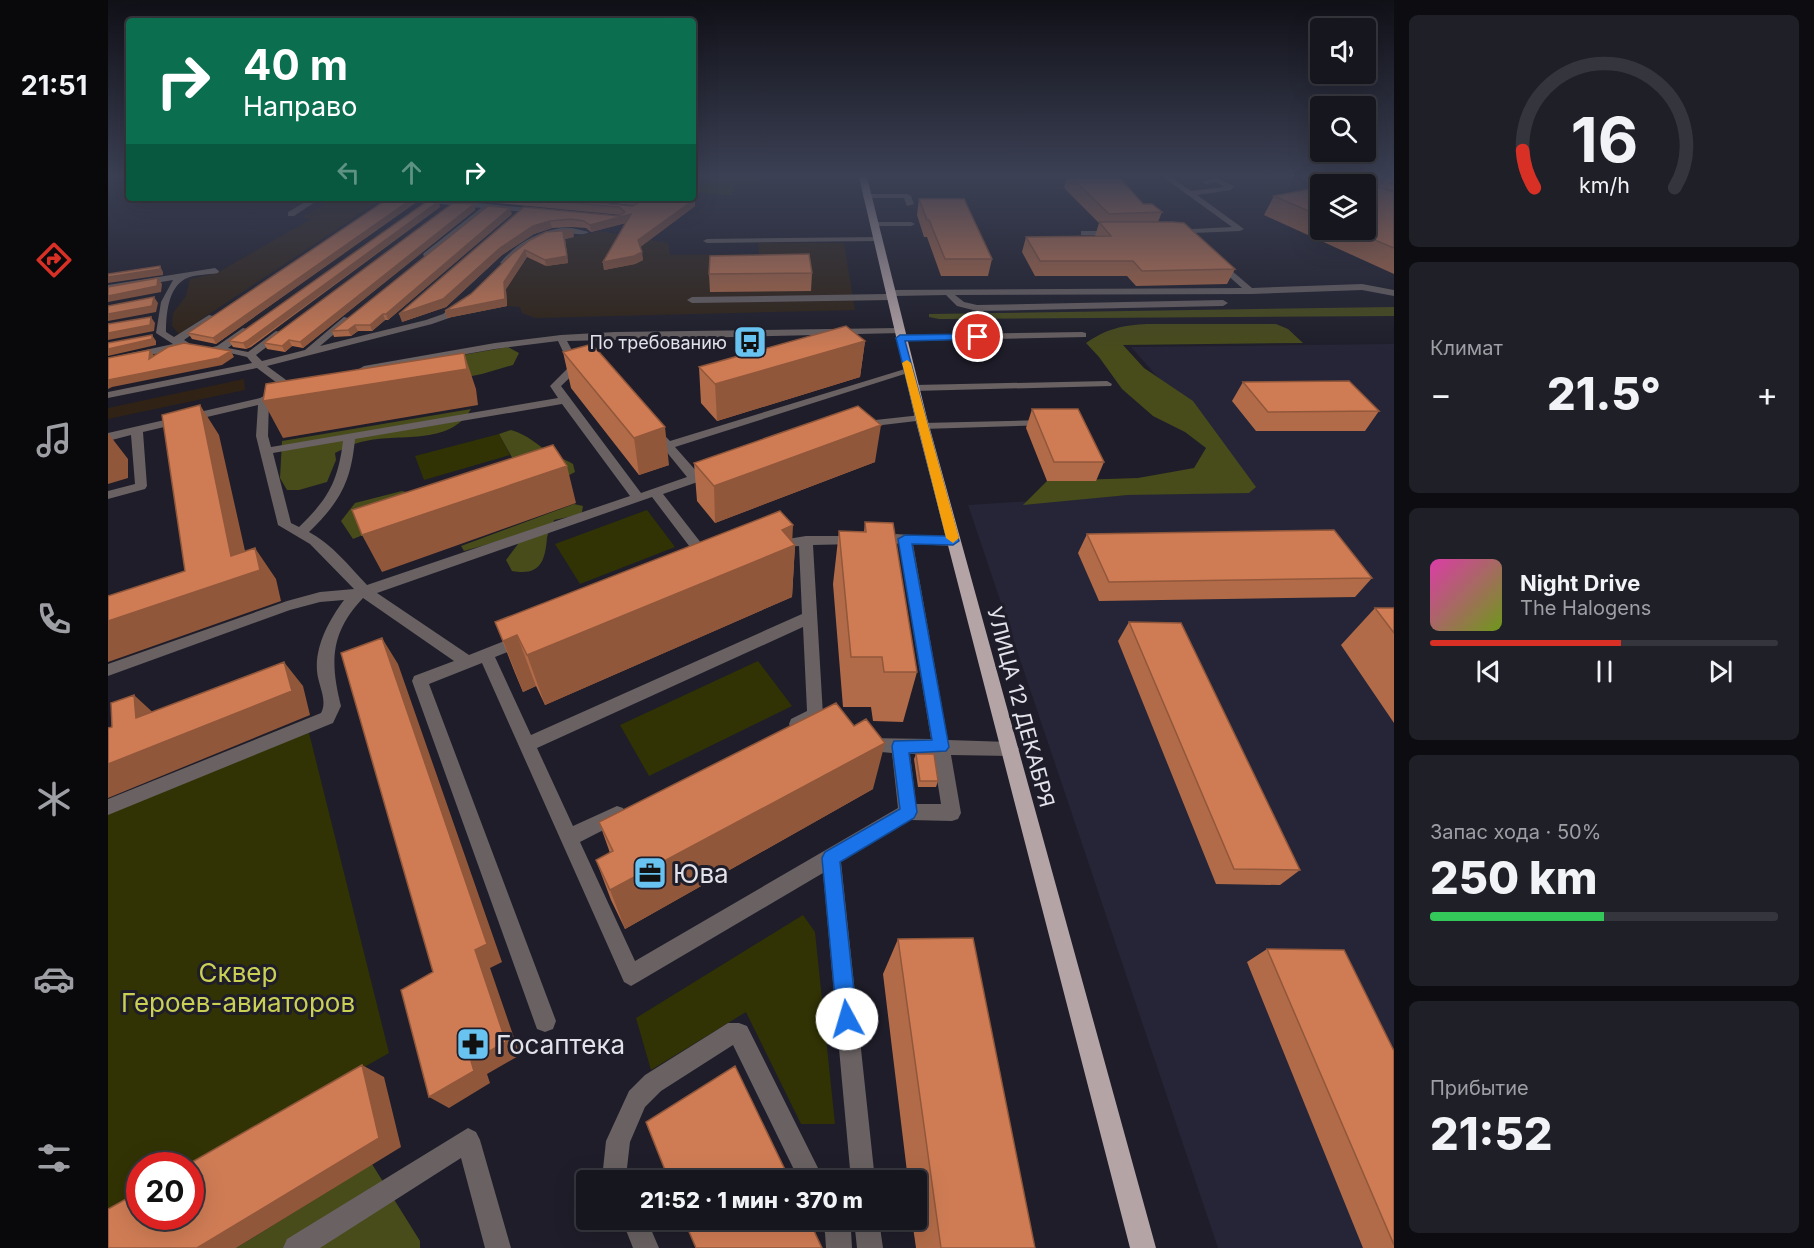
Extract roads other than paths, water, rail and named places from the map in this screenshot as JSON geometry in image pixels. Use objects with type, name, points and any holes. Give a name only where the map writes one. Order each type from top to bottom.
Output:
[{"type":"main road","name":"УЛИЦА 12 ДЕКАБРЯ","points":[[877,235],[899,334],[953,541],[1143,1248]]},
{"type":"street","points":[[415,265],[452,235]]},
{"type":"street","points":[[494,272],[526,241],[544,235]]},
{"type":"street","points":[[1188,235],[1193,240]]},
{"type":"street","points":[[707,241],[878,239]]},
{"type":"street","points":[[1209,254],[1250,291]]},
{"type":"street","points":[[108,288],[215,271]]},
{"type":"street","points":[[108,437],[264,400],[294,385],[266,371],[250,356],[175,341],[161,333],[156,317],[162,297],[183,276]]},
{"type":"street","points":[[693,300],[949,293],[1250,291],[1362,287],[1394,293]]},
{"type":"street","points":[[949,293],[958,303],[977,308],[1223,303]]},
{"type":"street","points":[[108,395],[261,364],[429,322],[446,316],[469,295]]},
{"type":"street","points":[[175,341],[222,311]]},
{"type":"street","points":[[306,352],[351,316]]},
{"type":"street","points":[[380,333],[398,317]]},
{"type":"street","points":[[219,349],[257,322]]},
{"type":"street","points":[[250,356],[287,328]]},
{"type":"street","points":[[153,337],[164,335]]},
{"type":"street","points":[[352,372],[495,346],[561,338],[615,335],[1082,335]]},
{"type":"street","points":[[561,338],[581,368],[555,386],[638,498]]},
{"type":"street","points":[[108,361],[195,345]]},
{"type":"street","points":[[667,446],[911,379],[1107,384]]},
{"type":"street","points":[[264,400],[262,436],[285,525],[315,541],[334,558],[361,593],[467,662]]},
{"type":"street","points":[[266,451],[565,400]]},
{"type":"street","points":[[847,428],[866,423],[1054,423]]},
{"type":"street","points":[[652,428],[695,478]]},
{"type":"street","points":[[108,495],[141,486],[138,430]]},
{"type":"street","points":[[300,533],[328,507],[339,491],[347,468],[349,437]]},
{"type":"street","points":[[108,670],[287,606],[320,597],[361,593],[728,467]]},
{"type":"street","points":[[655,492],[716,562],[689,573]]},
{"type":"street","points":[[486,654],[631,975],[908,812],[952,813],[905,539]]},
{"type":"street","points":[[762,547],[806,541],[905,539],[953,541]]},
{"type":"street","points":[[783,731],[815,715],[806,541]]},
{"type":"street","points":[[108,807],[327,718],[333,706],[324,667],[326,658],[342,612],[361,593]]},
{"type":"street","points":[[527,745],[810,617]]},
{"type":"street","points":[[539,633],[420,681],[545,1021]]},
{"type":"street","points":[[860,745],[1010,749]]},
{"type":"street","points":[[900,746],[908,812]]},
{"type":"street","points":[[569,838],[633,806]]},
{"type":"street","points":[[831,858],[862,1170]]},
{"type":"street","points":[[615,1170],[618,1141],[637,1100],[653,1083],[728,1034],[739,1034],[808,1170]]},
{"type":"street","points":[[296,1248],[468,1140],[498,1248]]},
{"type":"street","points":[[639,1230],[646,1248]]},
{"type":"street","points":[[838,1230],[839,1248]]},
{"type":"street","points":[[868,1230],[870,1248]]},
{"type":"place","name":"По требованию","points":[[750,342]]},
{"type":"place","name":"Юва","points":[[650,873]]},
{"type":"place","name":"Госаптека","points":[[473,1044]]},
{"type":"park label","name":"Сквер Героев-авиаторов","points":[[238,987]]}]
